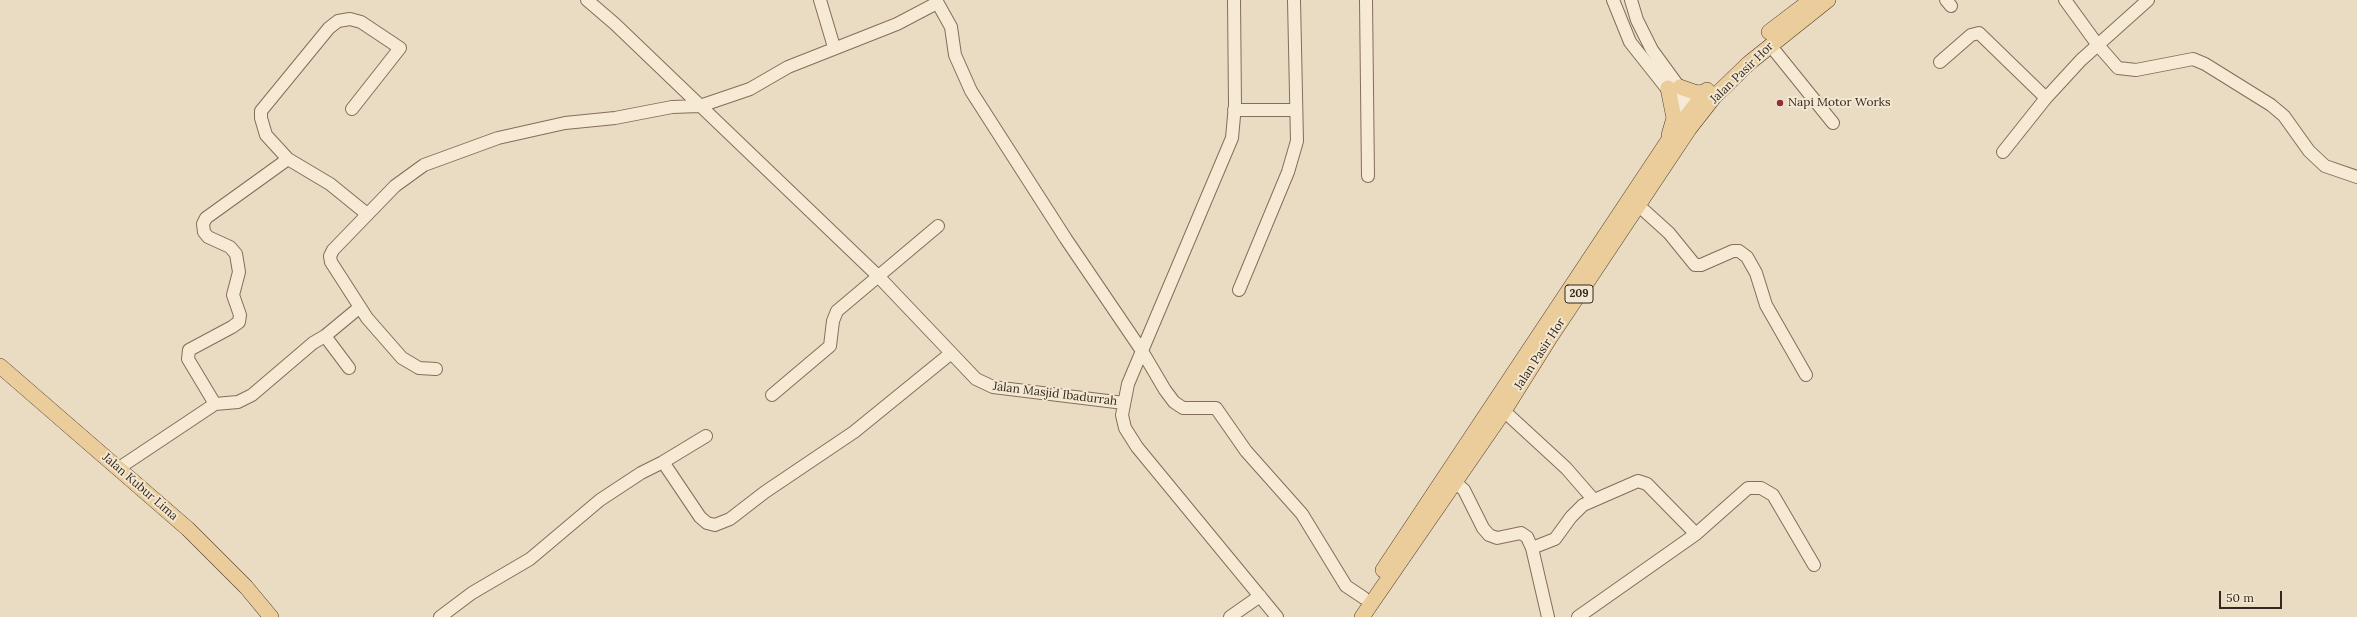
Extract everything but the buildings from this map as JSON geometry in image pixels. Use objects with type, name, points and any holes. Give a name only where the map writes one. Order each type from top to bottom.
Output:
[{"type":"main road","name":"Jalan Pasir Hor","points":[[1351,617],[1690,110],[1705,92],[1758,41],[1811,0]]},
{"type":"main road","name":"Jalan Pasir Hor","points":[[1362,617],[1504,411],[1551,336],[1638,205],[1714,97],[1770,45],[1828,0]]},
{"type":"main road","points":[[1670,138],[1674,118],[1674,88],[1705,92]]},
{"type":"main road","name":"Jalan Kubur Lima","points":[[0,366],[188,529],[246,587],[271,617]]},
{"type":"street","points":[[587,0],[700,106]]},
{"type":"street","points":[[820,0],[834,48]]},
{"type":"street","points":[[1234,0],[1234,110],[1232,138],[1128,384],[1122,415],[1126,428],[1137,447],[1277,617]]},
{"type":"street","points":[[1239,290],[1288,172],[1297,141],[1294,0]]},
{"type":"street","points":[[1366,0],[1368,176]]},
{"type":"street","points":[[1614,0],[1621,25],[1630,42],[1674,88]]},
{"type":"street","points":[[1631,0],[1637,20],[1652,50],[1674,88],[1690,110]]},
{"type":"street","points":[[2065,0],[2097,44],[2118,68],[2126,70],[2193,59],[2204,64],[2271,105],[2284,116],[2309,151],[2325,166],[2357,177]]},
{"type":"street","points":[[2003,152],[2046,98],[2097,44],[2148,0]]},
{"type":"street","points":[[436,369],[419,368],[402,358],[360,307],[333,268],[330,256],[333,250],[395,186],[424,165],[478,144],[565,123],[615,118],[672,107],[700,106],[750,88],[788,67],[885,29],[936,2],[951,28],[958,65],[971,91],[1066,239],[1142,351],[1174,402],[1188,410],[1216,408],[1246,451],[1302,514],[1346,586],[1364,598]]},
{"type":"street","points":[[352,110],[400,48],[360,22],[350,19],[338,21],[329,28],[261,111],[262,126],[266,135],[288,159],[330,184],[367,214]]},
{"type":"street","points":[[1940,62],[1971,35],[1979,32],[2046,98]]},
{"type":"street","points":[[1770,45],[1833,123]]},
{"type":"street","name":"Jalan Masjid Ibadurrah","points":[[700,106],[878,276],[950,354],[984,384],[1124,403]]},
{"type":"street","points":[[1234,110],[1296,110]]},
{"type":"street","points":[[215,404],[189,363],[187,354],[193,348],[239,322],[240,315],[233,294],[239,272],[236,254],[230,247],[208,237],[204,232],[203,224],[206,218],[288,159]]},
{"type":"street","points":[[1638,205],[1669,233],[1695,265],[1701,266],[1733,251],[1739,251],[1747,257],[1756,273],[1769,309],[1806,375]]},
{"type":"street","points":[[772,395],[823,354],[830,346],[833,322],[837,311],[938,226]]},
{"type":"street","points":[[119,468],[215,404],[238,402],[252,395],[360,307]]},
{"type":"street","points":[[325,336],[349,368]]},
{"type":"street","points":[[663,462],[700,517],[707,524],[715,525],[722,522],[793,472],[854,432],[950,354]]},
{"type":"street","points":[[1504,411],[1566,468],[1593,499]]},
{"type":"street","points":[[440,617],[472,593],[530,559],[600,500],[641,473],[663,462],[706,436]]},
{"type":"street","points":[[1455,482],[1464,490],[1483,528],[1489,535],[1497,538],[1521,533],[1527,537],[1532,548],[1548,617]]},
{"type":"street","points":[[1532,548],[1555,539],[1570,517],[1593,499],[1613,493],[1633,482],[1643,482],[1647,484],[1696,534]]},
{"type":"street","points":[[1578,617],[1696,534],[1748,488],[1761,488],[1773,495],[1782,506],[1814,565]]},
{"type":"street","points":[[1230,617],[1260,596]]},
{"type":"place","name":"Napi Motor Works","points":[[1780,103]]}]
